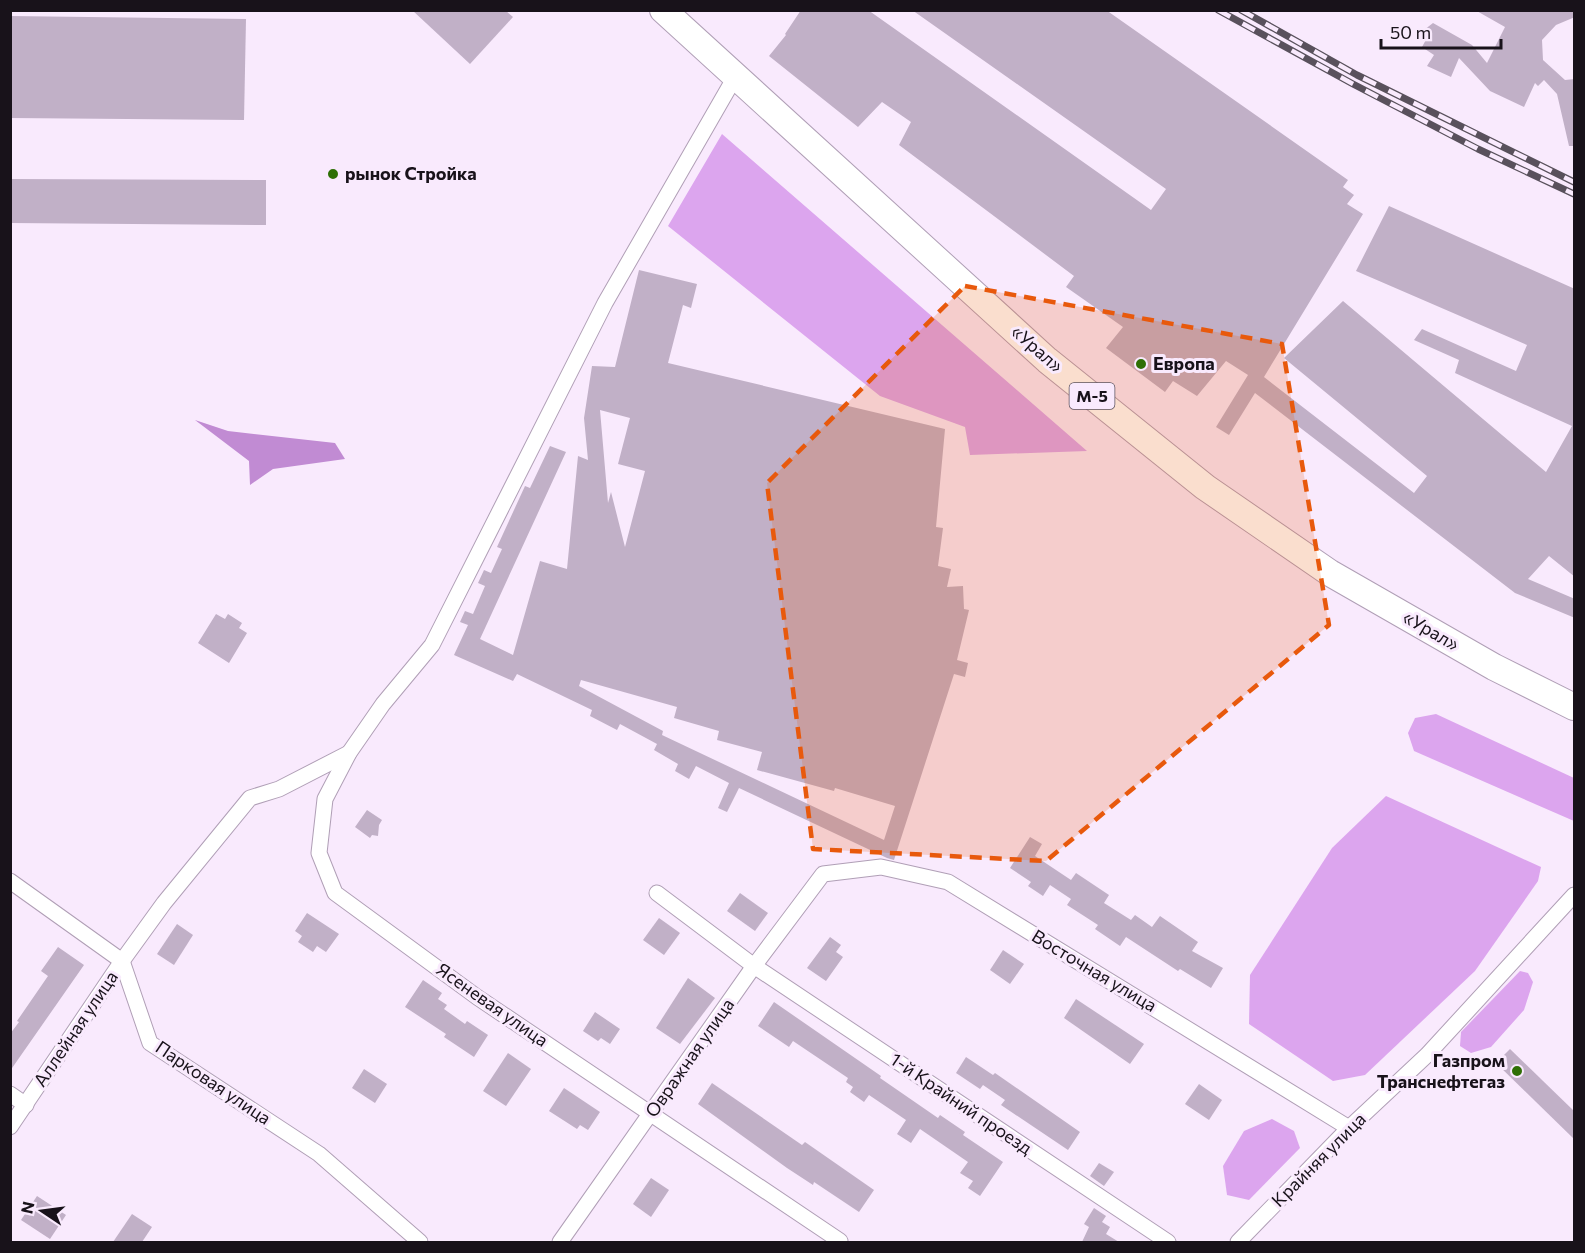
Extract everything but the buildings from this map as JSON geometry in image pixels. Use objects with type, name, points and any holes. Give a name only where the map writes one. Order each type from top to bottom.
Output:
[{"type":"highway","name":"«Урал»","points":[[663,10],[1047,360],[1205,487],[1330,573],[1494,667],[1575,707]]},
{"type":"street","points":[[349,753],[383,704],[432,645],[605,303],[735,77]]},
{"type":"street","name":"Ясеневая улица","points":[[349,753],[325,799],[319,853],[335,893],[477,996],[840,1241]]},
{"type":"street","name":"Аллейная улица","points":[[10,1127],[164,903],[250,798],[279,789],[349,753]]},
{"type":"street","name":"Восточная улица","points":[[823,874],[881,867],[948,882],[1349,1128]]},
{"type":"street","name":"Овражная улица","points":[[560,1242],[754,966],[823,874]]},
{"type":"street","points":[[10,882],[122,961]]},
{"type":"street","name":"1-й Крайний проезд","points":[[657,892],[754,966],[1168,1242]]},
{"type":"street","name":"Крайняя улица","points":[[1238,1242],[1349,1128],[1427,1055],[1575,895]]},
{"type":"street","name":"Парковая улица","points":[[122,961],[150,1043],[319,1154],[420,1242]]},
{"type":"street","points":[[10,1094],[26,1105]]},
{"type":"highlighted area","points":[[965,286],[1282,344],[1329,625],[1046,861],[813,849],[767,483]]},
{"type":"shaded area","points":[[722,134],[1087,451],[970,455],[965,427],[880,396],[668,226]]},
{"type":"shaded area","points":[[195,420],[228,431],[335,443],[345,459],[273,469],[250,485],[249,461]]},
{"type":"shaded area","points":[[1436,714],[1574,778],[1574,821],[1414,751],[1408,733],[1415,718]]},
{"type":"shaded area","points":[[1386,796],[1541,867],[1538,881],[1475,971],[1365,1075],[1333,1081],[1249,1024],[1250,975],[1332,848]]},
{"type":"shaded area","points":[[1520,971],[1528,973],[1533,982],[1524,1010],[1491,1047],[1471,1053],[1460,1046],[1461,1032]]},
{"type":"shaded area","points":[[1272,1119],[1294,1131],[1300,1148],[1249,1200],[1227,1195],[1223,1166],[1244,1131]]},
{"type":"railway","points":[[1218,10],[1478,149],[1574,194]]},
{"type":"railway","points":[[1241,10],[1357,75],[1574,182]]},
{"type":"place","name":"рынок Стройка","points":[[333,174]]},
{"type":"place","name":"Европа","points":[[1141,364]]},
{"type":"place","name":"Газпром Транснефтегаз","points":[[1517,1071]]}]
